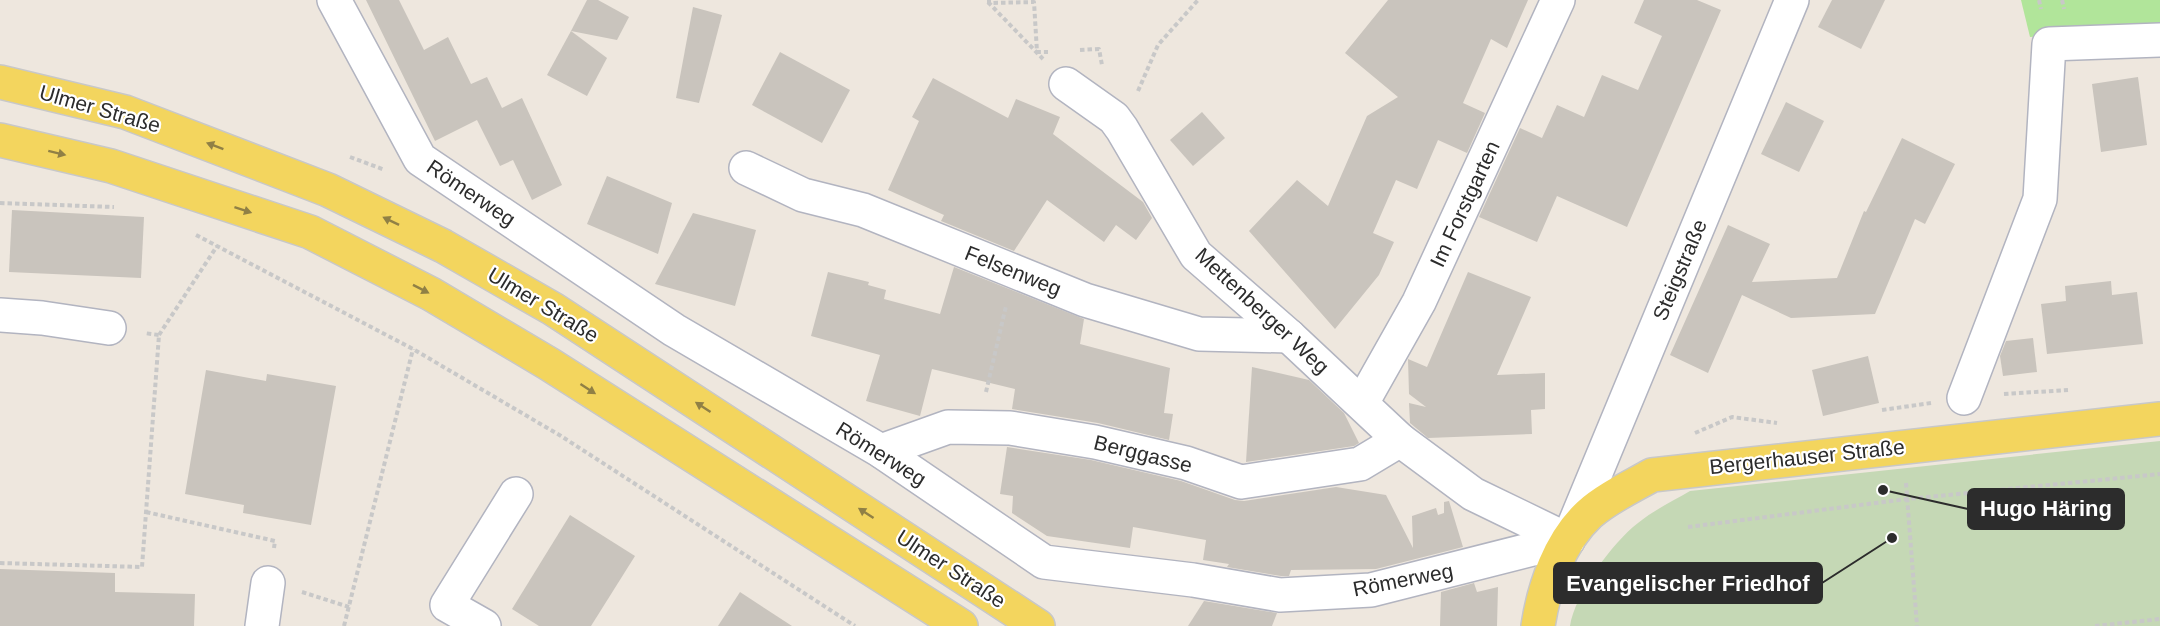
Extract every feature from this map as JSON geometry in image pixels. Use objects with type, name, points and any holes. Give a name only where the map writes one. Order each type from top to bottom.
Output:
[{"type":"main road","name":"Ulmer Straße","points":[[0,82],[124,112],[328,190],[443,246],[553,309],[1038,626]]},
{"type":"main road","name":"Ulmer Straße","points":[[0,140],[111,166],[320,237],[431,294],[549,364],[961,626]]},
{"type":"main road","name":"Bergerhauser Straße","points":[[1538,626],[1542,604],[1554,569],[1568,540],[1589,515],[1615,496],[1652,475],[2160,419]]},
{"type":"street","name":"Römerweg","points":[[334,0],[420,159],[674,330],[880,451],[1044,562],[1193,580],[1280,595],[1371,590],[1568,540]]},
{"type":"street","name":"Im Forstgarten","points":[[1362,403],[1419,302],[1558,0]]},
{"type":"street","name":"Steigstraße","points":[[1568,540],[1792,0]]},
{"type":"street","points":[[1964,398],[2040,199],[2049,44],[2160,40]]},
{"type":"street","name":"Mettenberger Weg","points":[[1066,84],[1118,123],[1196,255],[1289,336],[1400,440],[1473,494],[1568,540]]},
{"type":"street","name":"Felsenweg","points":[[746,168],[803,195],[863,210],[1085,300],[1199,334],[1289,336]]},
{"type":"street","points":[[0,315],[42,318],[109,328]]},
{"type":"street","name":"Berggasse","points":[[880,451],[948,427],[1010,428],[1095,442],[1186,463],[1241,482],[1360,464],[1400,440]]},
{"type":"street","points":[[484,626],[447,605],[516,495]]},
{"type":"street","points":[[262,626],[268,583]]},
{"type":"path","points":[[1118,123],[1158,45],[1198,0]]},
{"type":"path","points":[[988,1],[1034,2],[1037,52]]},
{"type":"path","points":[[988,1],[1066,84]]},
{"type":"path","points":[[1078,50],[1099,50],[1118,123]]},
{"type":"path","points":[[1037,52],[1058,51]]},
{"type":"path","points":[[0,203],[124,207]]},
{"type":"path","points":[[187,230],[412,349],[561,436],[855,626]]},
{"type":"path","points":[[0,563],[142,567],[159,335],[217,246]]},
{"type":"path","points":[[109,328],[159,335]]},
{"type":"path","points":[[978,427],[1001,328]]},
{"type":"path","points":[[344,626],[412,349]]},
{"type":"path","points":[[2035,392],[2075,390]]},
{"type":"path","points":[[1688,527],[1907,499],[2160,474]]},
{"type":"path","points":[[1907,499],[1917,626]]},
{"type":"path","points":[[2095,626],[2160,619]]},
{"type":"green space","points":[[2021,0],[2160,0],[2160,30],[2030,37]]},
{"type":"green space","points":[[2160,441],[2160,626],[1570,626],[1579,599],[1596,570],[1617,543],[1644,518],[1690,491]]},
{"type":"building","points":[[366,0],[399,0],[424,50],[448,37],[471,84],[487,77],[502,108],[522,98],[562,185],[532,200],[513,160],[500,166],[477,120],[435,141]]},
{"type":"building","points":[[587,0],[598,0],[629,17],[617,40],[571,31]]},
{"type":"building","points":[[1388,0],[1528,0],[1507,48],[1491,39],[1463,103],[1485,113],[1467,153],[1438,140],[1417,189],[1396,180],[1373,233],[1394,242],[1379,275],[1335,329],[1249,231],[1297,180],[1328,206],[1367,116],[1398,97],[1345,53]]},
{"type":"building","points":[[1644,0],[1697,0],[1721,10],[1627,227],[1557,196],[1537,242],[1479,217],[1520,128],[1542,138],[1557,105],[1584,117],[1602,75],[1638,90],[1662,36],[1634,23]]},
{"type":"building","points":[[1832,0],[1885,0],[1861,49],[1818,27]]},
{"type":"building","points":[[693,7],[722,15],[699,103],[676,98]]},
{"type":"building","points":[[571,31],[607,58],[587,96],[547,75]]},
{"type":"building","points":[[780,52],[850,90],[822,143],[752,105]]},
{"type":"building","points":[[2138,77],[2147,145],[2101,152],[2092,84]]},
{"type":"building","points":[[933,78],[1008,118],[1016,99],[1060,117],[1053,134],[1143,202],[1152,218],[1136,240],[1116,225],[1104,242],[1047,200],[1014,251],[941,221],[944,215],[888,190],[919,121],[912,117]]},
{"type":"building","points":[[1786,102],[1824,121],[1799,172],[1761,154]]},
{"type":"building","points":[[1202,112],[1225,138],[1193,166],[1170,140]]},
{"type":"building","points":[[1902,138],[1955,164],[1925,224],[1915,219],[1875,314],[1791,318],[1742,295],[1708,373],[1670,355],[1728,225],[1770,244],[1752,282],[1837,278],[1864,211],[1866,212]]},
{"type":"building","points":[[607,176],[672,203],[658,254],[587,224]]},
{"type":"building","points":[[12,210],[144,217],[141,278],[9,272]]},
{"type":"building","points":[[693,213],[756,230],[735,306],[655,284]]},
{"type":"building","points":[[954,267],[1084,319],[1080,344],[1170,368],[1164,413],[1173,414],[1169,440],[1098,423],[1012,409],[1015,389],[932,369],[920,416],[866,401],[880,355],[811,336],[828,272],[869,282],[868,285],[886,290],[884,299],[940,314]]},
{"type":"building","points":[[1468,272],[1531,297],[1497,375],[1545,373],[1545,409],[1531,410],[1532,434],[1428,438],[1410,423],[1409,403],[1426,407],[1409,394],[1408,359],[1427,367]]},
{"type":"building","points":[[2111,281],[2112,295],[2137,292],[2143,344],[2047,354],[2041,304],[2066,301],[2065,286]]},
{"type":"building","points":[[2033,338],[2037,372],[2003,376],[2000,356],[2006,341]]},
{"type":"building","points":[[1868,356],[1879,403],[1823,416],[1812,370]]},
{"type":"building","points":[[1252,367],[1309,380],[1344,413],[1359,443],[1354,446],[1246,462]]},
{"type":"building","points":[[206,370],[266,381],[267,374],[336,386],[311,525],[243,513],[244,505],[185,494]]},
{"type":"building","points":[[1007,447],[1091,460],[1181,481],[1235,500],[1244,501],[1336,487],[1386,495],[1413,548],[1412,516],[1436,508],[1438,515],[1444,513],[1444,502],[1449,501],[1463,547],[1376,569],[1291,570],[1289,576],[1281,576],[1227,567],[1229,564],[1203,560],[1206,540],[1133,527],[1130,548],[1047,536],[1012,513],[1013,496],[1000,494]]},
{"type":"building","points":[[570,515],[635,556],[591,626],[539,626],[512,609]]},
{"type":"building","points":[[0,569],[115,573],[115,592],[195,594],[194,626],[0,626]]},
{"type":"building","points":[[1474,583],[1477,592],[1498,587],[1497,626],[1440,626],[1441,592]]},
{"type":"building","points":[[740,592],[792,626],[718,626]]},
{"type":"building","points":[[1204,601],[1277,613],[1272,626],[1188,626]]},
{"type":"place","name":"Hugo Häring","points":[[1883,490]]},
{"type":"place","name":"Evangelischer Friedhof","points":[[1892,538]]}]
